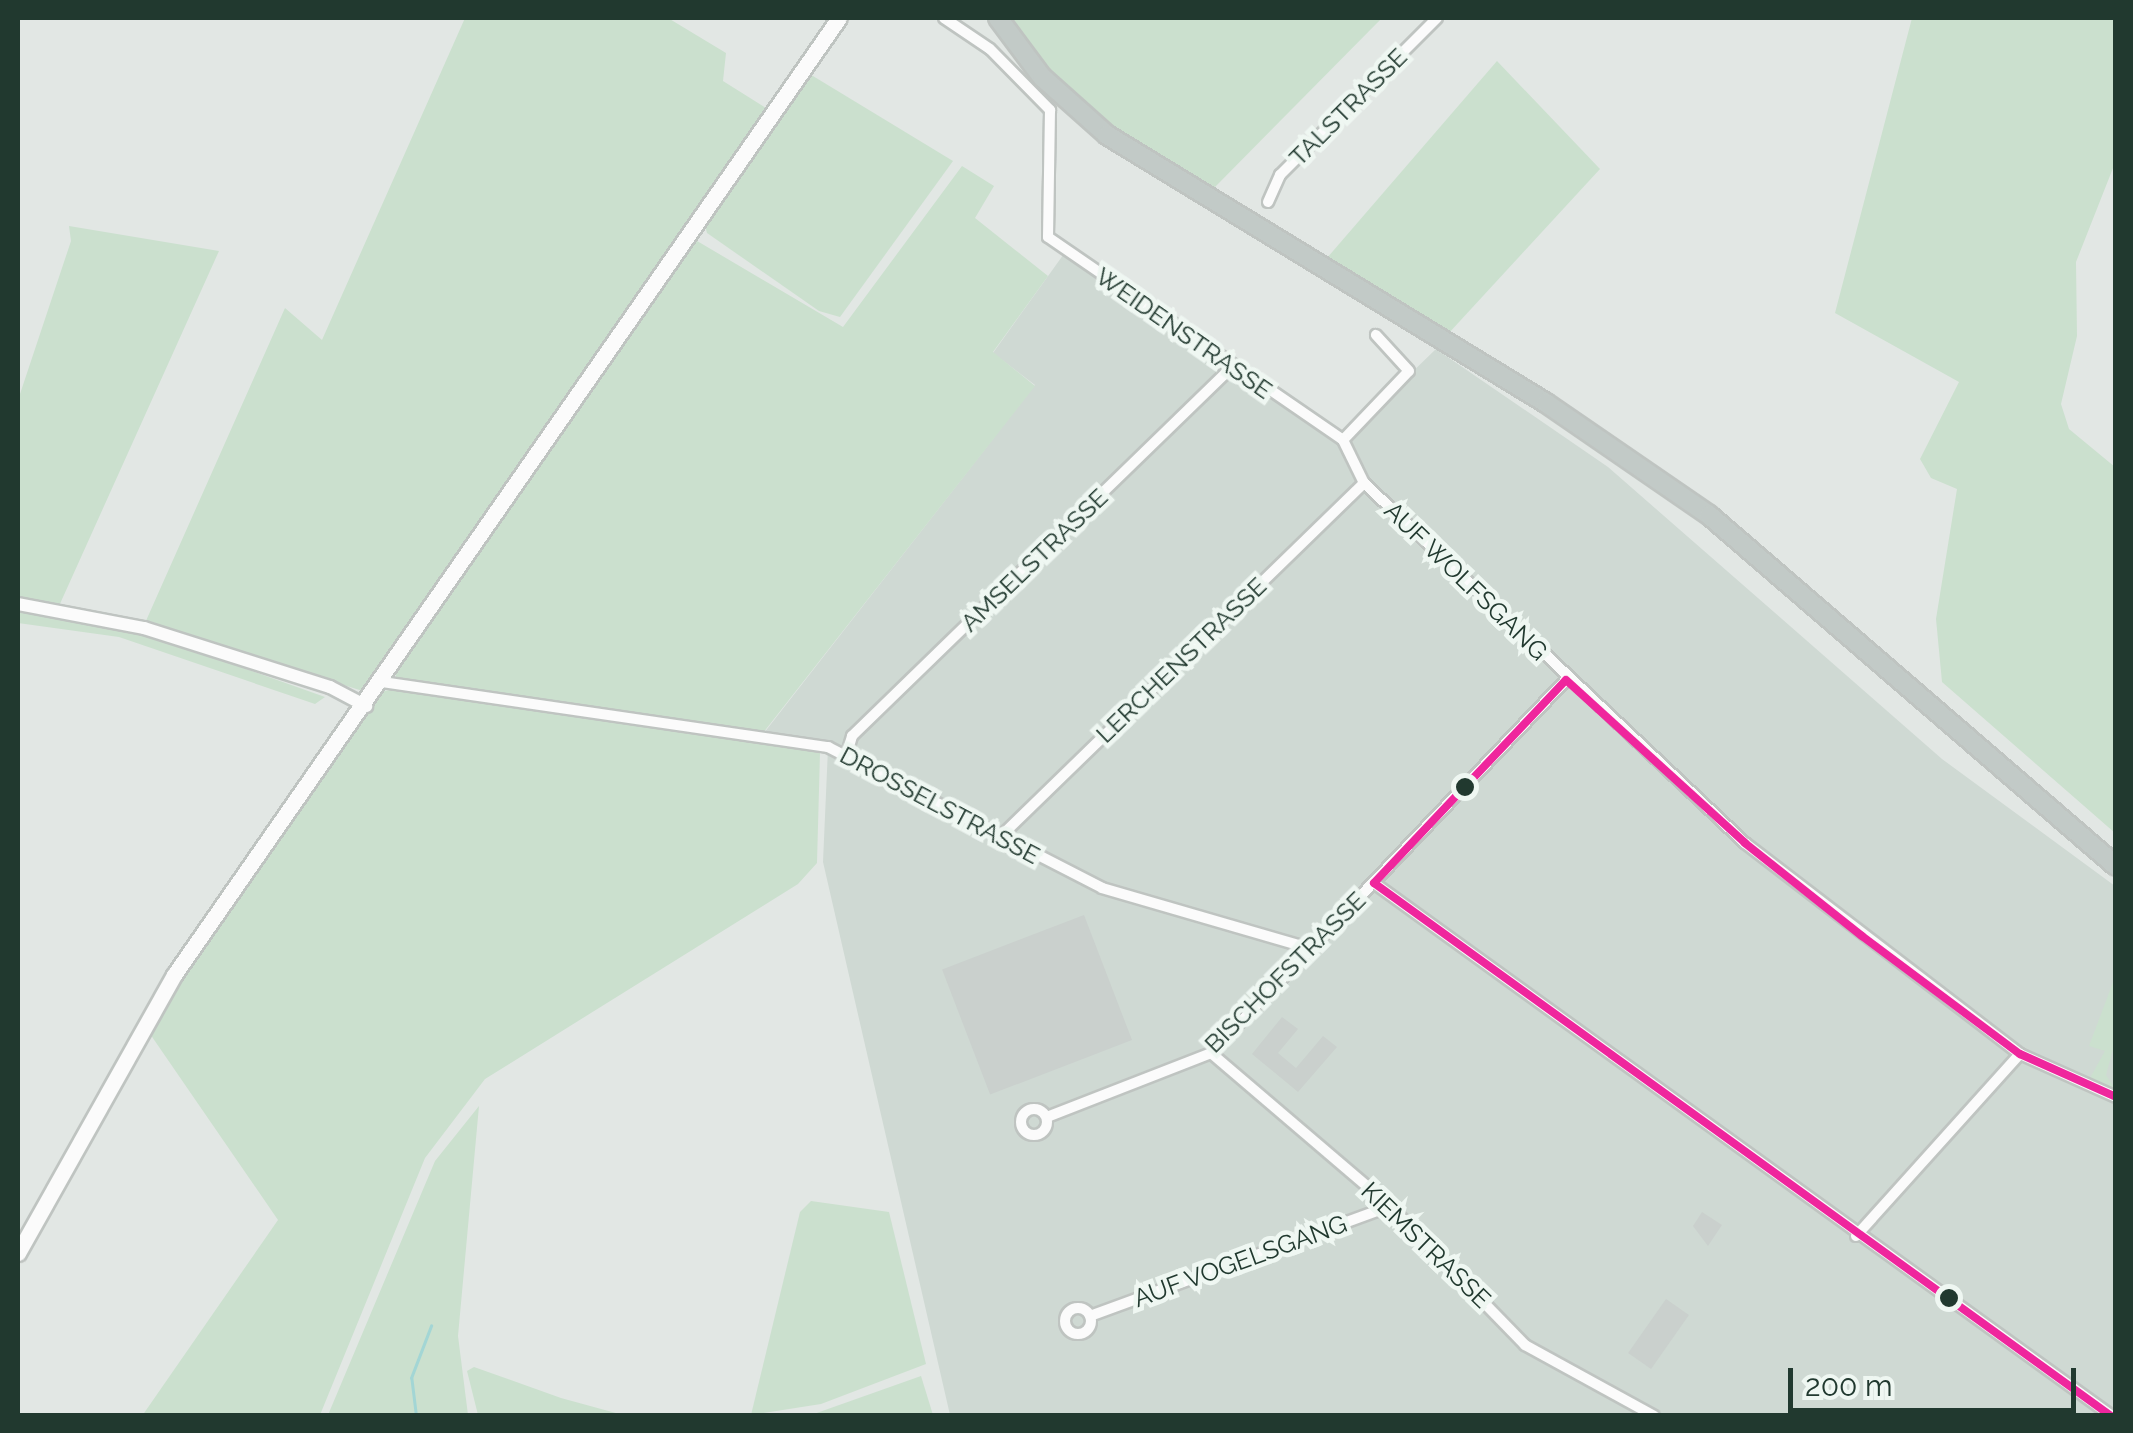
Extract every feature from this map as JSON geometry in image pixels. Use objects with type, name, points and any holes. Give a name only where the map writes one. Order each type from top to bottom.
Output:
[{"type":"highway","points":[[998,18],[1042,77],[1107,135],[1546,404],[1710,515],[2116,866]]},
{"type":"main road","points":[[18,1253],[24,1225],[174,975],[366,706],[839,18]]},
{"type":"street","name":"WEIDENSTRASSE","points":[[944,18],[1020,78],[1050,110],[1048,237],[1231,368],[1342,440]]},
{"type":"street","name":"TALSTRASSE","points":[[1268,202],[1280,175],[1437,18]]},
{"type":"street","points":[[1342,440],[1409,371],[1376,335]]},
{"type":"street","name":"AMSELSTRASSE","points":[[846,757],[852,736],[1231,368]]},
{"type":"street","name":"AUF WOLFSGANG","points":[[1342,440],[1364,483],[1566,680],[1745,844],[2020,1054],[2116,1097]]},
{"type":"street","name":"LERCHENSTRASSE","points":[[999,838],[1364,483]]},
{"type":"street","points":[[18,604],[144,628],[330,687],[366,706]]},
{"type":"street","name":"BISCHOFSTRASSE","points":[[1046,1117],[1211,1053],[1566,680]]},
{"type":"street","name":"DROSSELSTRASSE","points":[[382,682],[595,708],[846,757],[1102,888],[1309,948]]},
{"type":"street","points":[[1374,883],[1856,1236],[2112,1416]]},
{"type":"street","name":"KIEMSTRASSE","points":[[1211,1053],[1390,1206],[1524,1345],[1654,1416]]},
{"type":"street","points":[[1856,1236],[2020,1054]]},
{"type":"street","name":"AUF VOGELSGANG","points":[[1090,1316],[1390,1206]]},
{"type":"shaded area","points":[[1066,251],[1342,440],[1436,349],[1608,467],[1942,759],[2115,886],[2115,1415],[950,1415],[823,862],[828,748],[764,733],[1035,385],[993,353]]},
{"type":"green space","points":[[465,18],[668,18],[726,53],[723,81],[769,110],[366,692],[145,623],[285,308],[322,340]]},
{"type":"green space","points":[[1009,18],[1382,18],[1214,188],[1118,133],[1056,79]]},
{"type":"green space","points":[[1912,18],[2115,18],[2115,163],[2076,262],[2077,336],[2061,404],[2069,429],[2115,467],[2115,833],[1942,682],[1936,619],[1957,489],[1931,478],[1920,459],[1959,382],[1835,313]]},
{"type":"green space","points":[[1497,61],[1600,169],[1448,334],[1327,258]]},
{"type":"green space","points":[[808,73],[953,161],[840,317],[819,311],[707,233],[704,222]]},
{"type":"green space","points":[[962,166],[994,186],[975,218],[1048,276],[993,352],[1035,386],[763,733],[396,677],[395,668],[692,238],[843,327]]},
{"type":"green space","points":[[69,226],[219,251],[59,606],[18,601],[18,400],[71,241]]},
{"type":"green space","points":[[18,610],[153,636],[325,697],[315,704],[119,637],[18,623]]},
{"type":"green space","points":[[395,689],[571,709],[820,753],[817,863],[798,884],[485,1079],[425,1158],[320,1415],[142,1416],[278,1220],[148,1031],[379,692]]},
{"type":"green space","points":[[2115,977],[2115,1042],[2106,1075],[2115,1089],[2090,1078],[2105,1051],[2089,1046]]},
{"type":"green space","points":[[479,1106],[458,1336],[468,1415],[328,1415],[435,1161]]},
{"type":"green space","points":[[811,1201],[889,1212],[926,1364],[821,1404],[751,1415],[800,1212]]},
{"type":"green space","points":[[474,1367],[623,1415],[478,1415],[467,1371]]},
{"type":"green space","points":[[921,1376],[933,1415],[811,1415]]},
{"type":"building","points":[[1084,915],[1132,1040],[990,1095],[942,969]]},
{"type":"building","points":[[1282,1017],[1298,1029],[1278,1053],[1296,1068],[1323,1036],[1337,1047],[1298,1092],[1252,1054]]},
{"type":"building","points":[[1702,1212],[1722,1225],[1708,1246],[1693,1226]]},
{"type":"building","points":[[1666,1299],[1689,1315],[1651,1369],[1628,1353]]},
{"type":"waterway","points":[[416,1416],[411,1378],[431,1326]]},
{"type":"transit line","points":[[1566,680],[1745,843],[1862,936],[2020,1054],[2116,1097]]},
{"type":"transit line","points":[[1374,883],[1566,680]]},
{"type":"transit line","points":[[1374,883],[2111,1416]]}]
